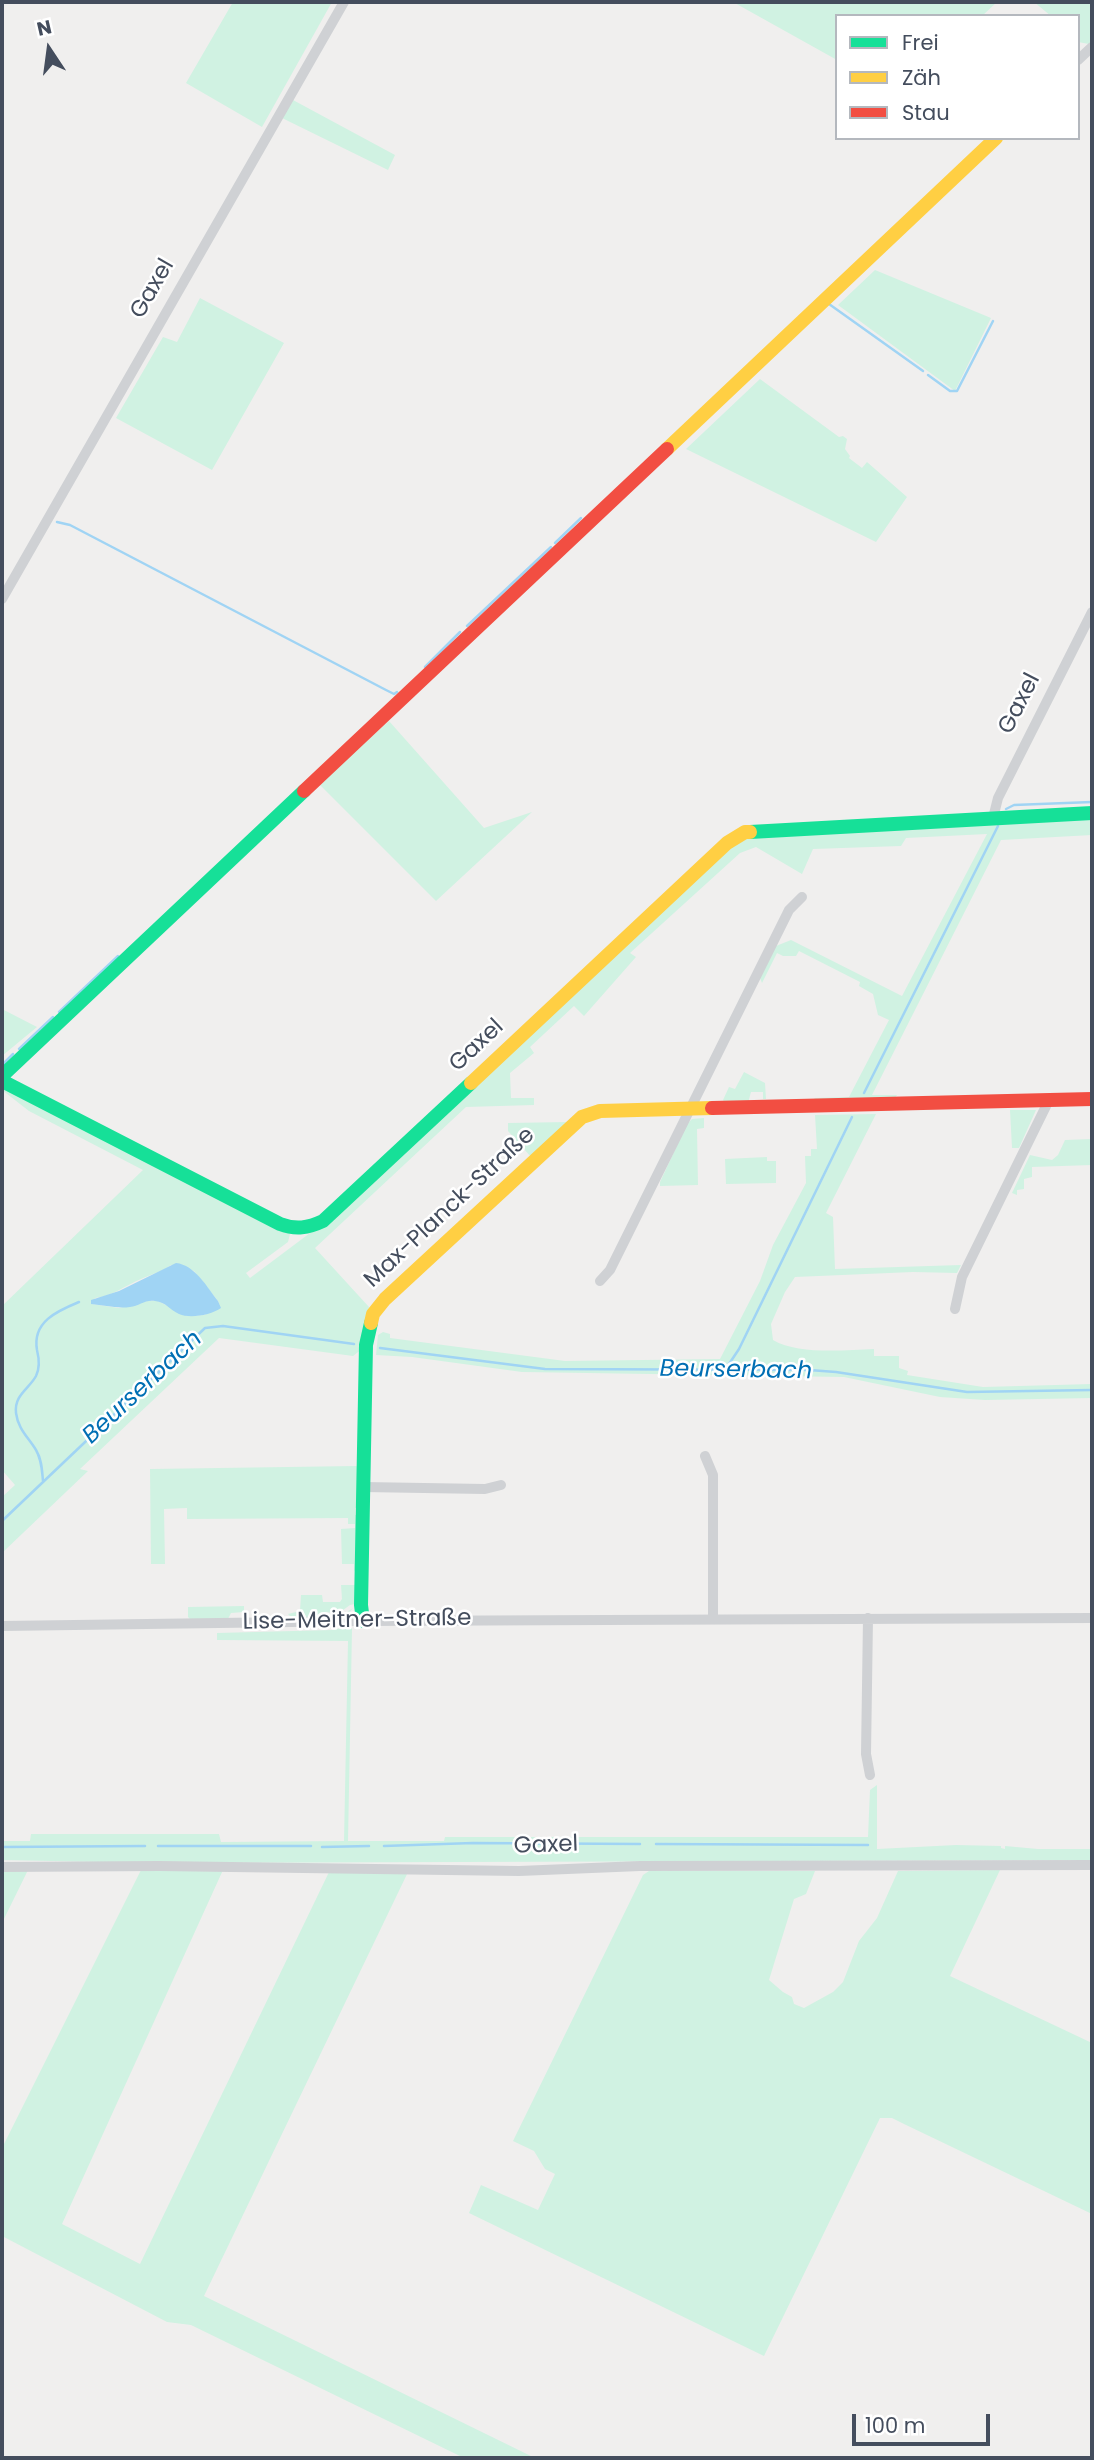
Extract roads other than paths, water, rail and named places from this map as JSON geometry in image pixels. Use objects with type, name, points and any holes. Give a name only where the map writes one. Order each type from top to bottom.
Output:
[{"type":"street","name":"Gaxel","points":[[2,599],[344,2]]},
{"type":"street","points":[[2,1076],[994,140]]},
{"type":"street","name":"Gaxel","points":[[993,818],[999,797],[1092,612]]},
{"type":"street","name":"Gaxel","points":[[2,1081],[280,1224],[301,1229],[312,1227],[323,1221],[735,837],[745,832],[1092,813]]},
{"type":"street","points":[[600,1281],[610,1270],[789,910],[802,897]]},
{"type":"street","name":"Max-Planck-Straße","points":[[363,1620],[366,1345],[370,1322],[377,1307],[582,1117],[600,1111],[1092,1098]]},
{"type":"street","points":[[955,1309],[962,1277],[1049,1100]]},
{"type":"street","points":[[705,1456],[713,1475],[713,1619]]},
{"type":"street","points":[[363,1487],[485,1489],[501,1485]]},
{"type":"street","points":[[868,1618],[866,1754],[870,1775]]},
{"type":"street","name":"Lise-Meitner-Straße","points":[[2,1626],[363,1620],[1092,1618]]},
{"type":"street","name":"Gaxel","points":[[2,1867],[159,1866],[519,1871],[640,1866],[1092,1865]]},
{"type":"water","points":[[176,1263],[195,1272],[221,1308],[206,1314],[189,1316],[179,1314],[155,1301],[125,1307],[91,1304],[91,1300],[119,1291]]},
{"type":"waterway","points":[[829,304],[923,371]]},
{"type":"waterway","points":[[928,375],[950,391],[957,391],[993,321]]},
{"type":"waterway","points":[[555,543],[581,518]]},
{"type":"waterway","points":[[57,522],[70,525],[386,690],[394,694],[397,692]]},
{"type":"waterway","points":[[467,626],[551,547]]},
{"type":"waterway","points":[[425,667],[460,632]]},
{"type":"waterway","points":[[1006,809],[1014,805],[1092,802]]},
{"type":"waterway","points":[[864,1093],[998,826]]},
{"type":"waterway","points":[[59,1012],[118,956]]},
{"type":"waterway","points":[[19,1049],[53,1017]]},
{"type":"waterway","points":[[4,1063],[13,1054]]},
{"type":"waterway","points":[[725,1370],[739,1349],[852,1117]]},
{"type":"waterway","points":[[43,1481],[36,1450],[19,1424],[17,1401],[37,1373],[39,1363],[36,1340],[42,1325],[62,1309],[79,1302]]},
{"type":"waterway","name":"Beurserbach","points":[[2,1521],[205,1328],[223,1326],[354,1344]]},
{"type":"waterway","name":"Beurserbach","points":[[380,1348],[545,1369],[809,1370],[967,1392],[1092,1390]]},
{"type":"waterway","points":[[384,1846],[473,1843],[640,1844]]},
{"type":"waterway","points":[[656,1844],[868,1845]]},
{"type":"waterway","points":[[2,1847],[145,1846]]},
{"type":"waterway","points":[[158,1846],[311,1846]]},
{"type":"waterway","points":[[322,1847],[369,1846]]}]
